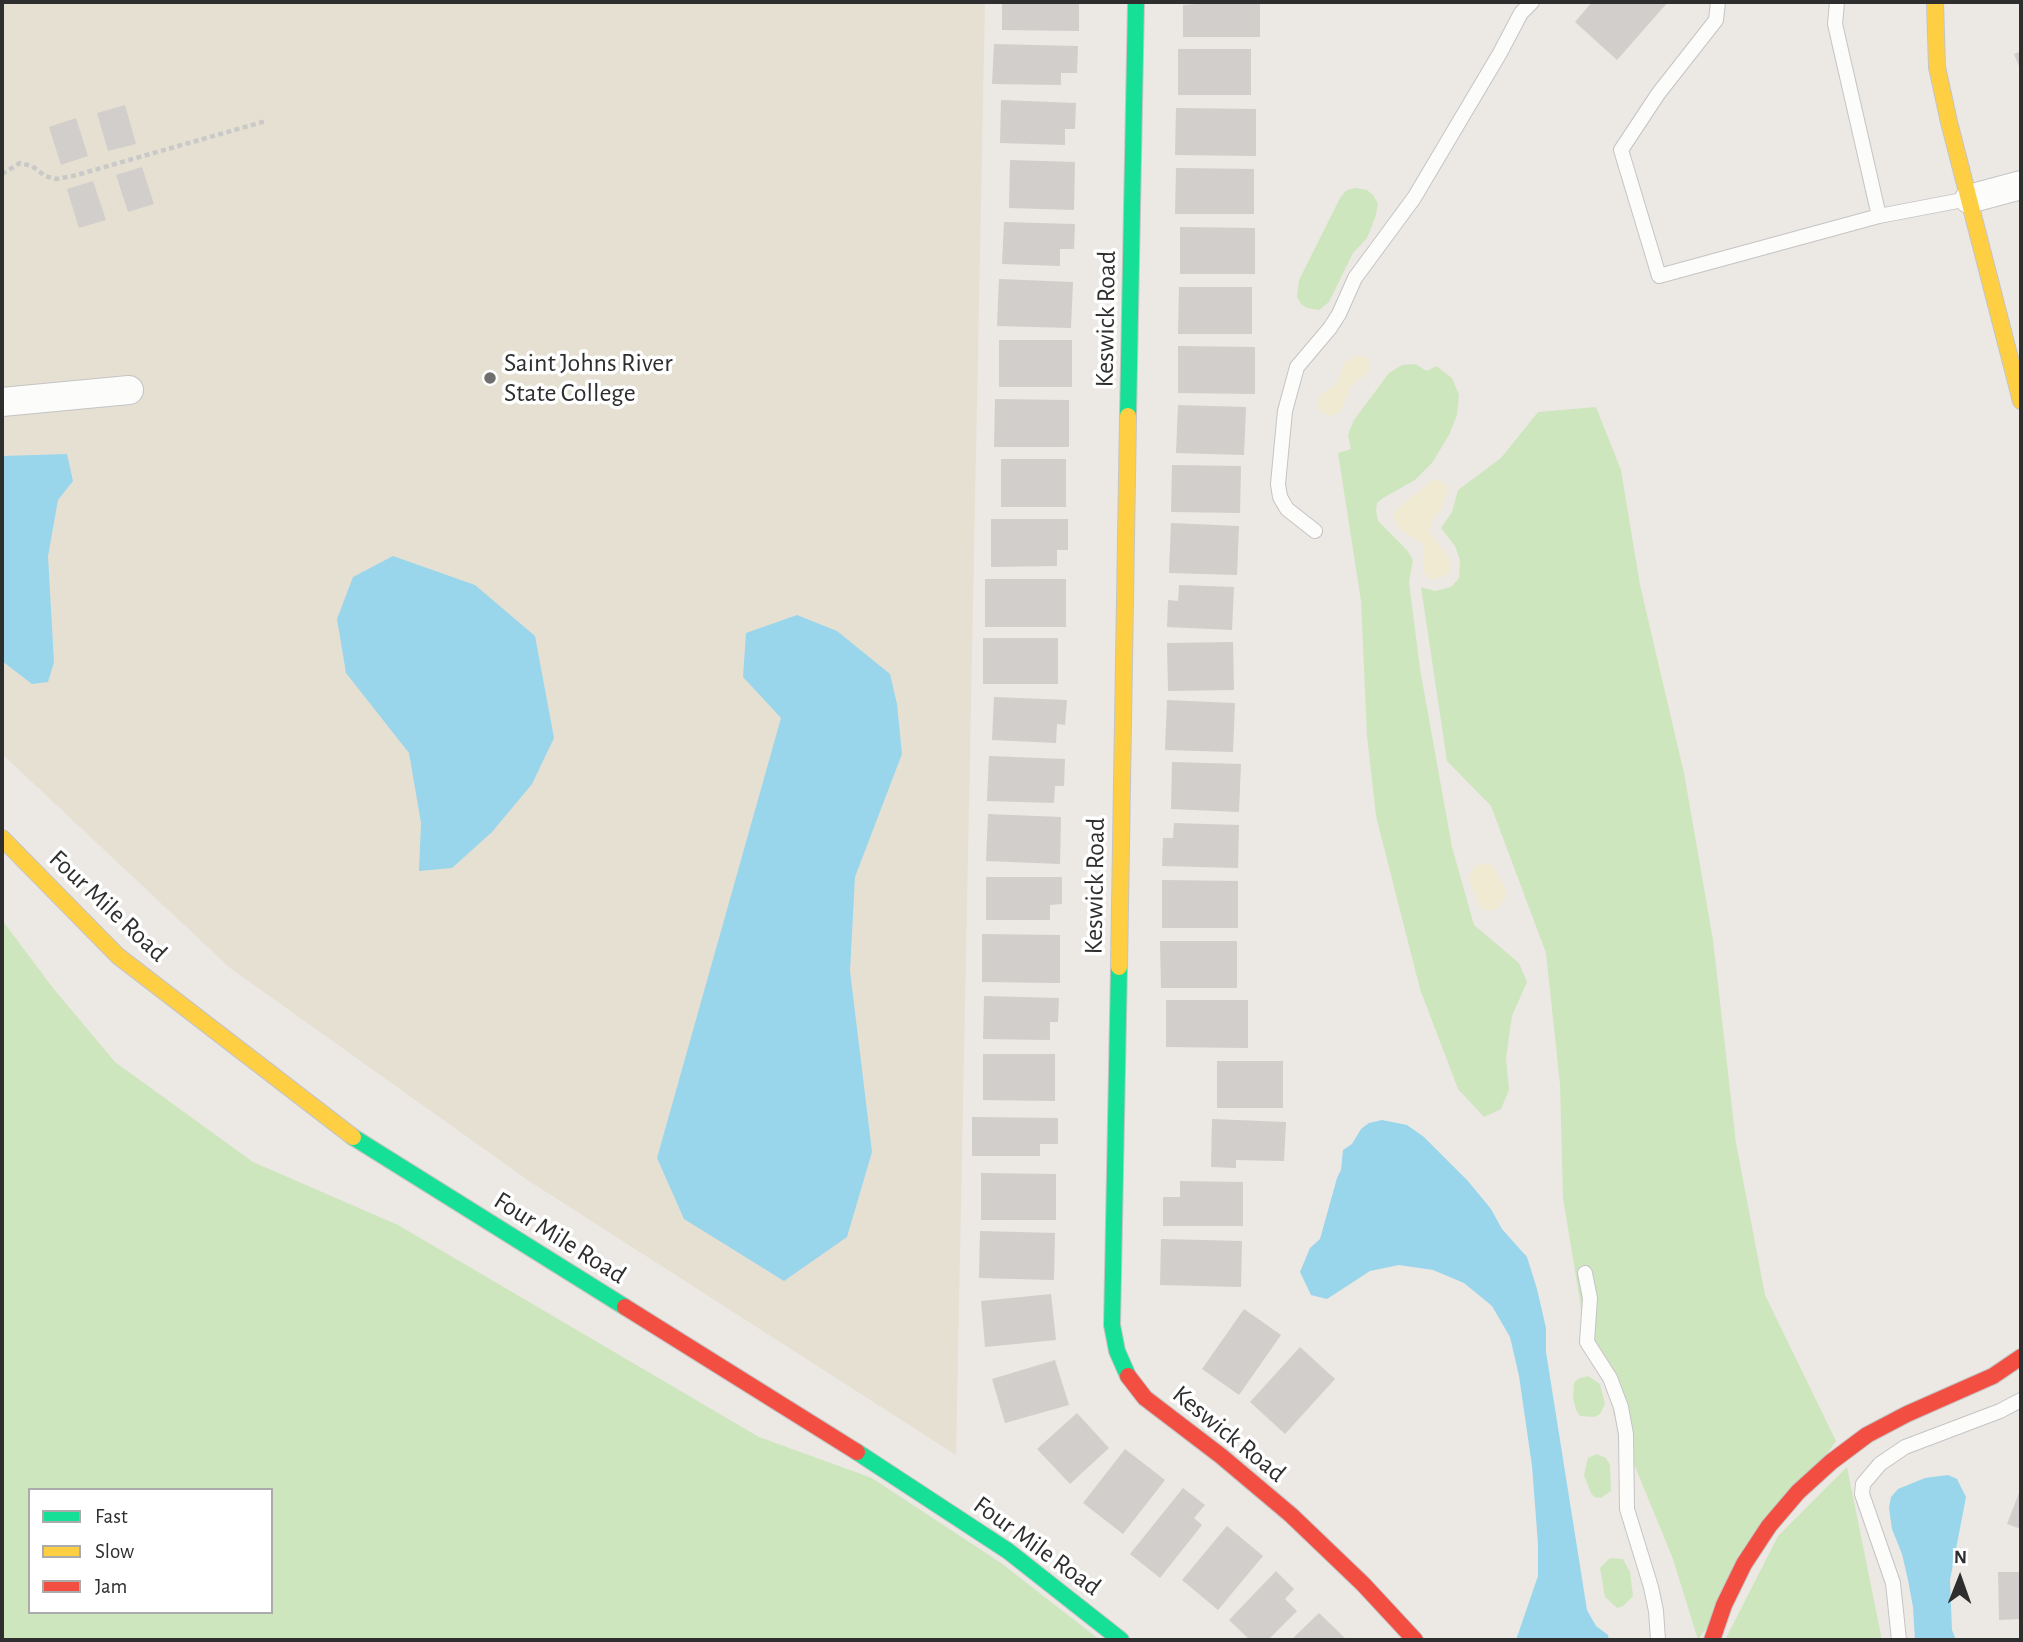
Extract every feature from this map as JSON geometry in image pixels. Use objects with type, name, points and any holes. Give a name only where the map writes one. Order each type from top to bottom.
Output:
[{"type":"street","name":"Keswick Road","points":[[1136,2],[1112,1325],[1121,1360],[1129,1377],[1145,1398],[1221,1456],[1291,1515],[1363,1584],[1415,1640]]},
{"type":"street","points":[[1935,2],[1937,67],[2021,401]]},
{"type":"street","points":[[1969,199],[2021,185]]},
{"type":"street","points":[[2,402],[129,390]]},
{"type":"street","name":"Four Mile Road","points":[[2,838],[118,956],[354,1138],[841,1442],[1008,1551],[1121,1640]]},
{"type":"street","points":[[1712,1640],[1724,1605],[1739,1574],[1769,1526],[1798,1492],[1830,1462],[1867,1435],[1993,1376],[2021,1357]]},
{"type":"lane","points":[[1315,531],[1287,509],[1280,497],[1278,484],[1285,411],[1297,367],[1330,328],[1355,278],[1414,198],[1521,13],[1532,2]]},
{"type":"lane","points":[[1718,2],[1716,20],[1658,94],[1622,150],[1659,276],[1879,216],[1969,199]]},
{"type":"lane","points":[[1837,2],[1835,24],[1879,216]]},
{"type":"lane","points":[[1586,1273],[1590,1298],[1587,1342],[1610,1378],[1620,1407],[1626,1434],[1627,1509],[1651,1587],[1658,1640]]},
{"type":"lane","points":[[1899,1640],[1893,1583],[1863,1494],[1863,1484],[1880,1464],[1905,1447],[2000,1411],[2021,1400]]},
{"type":"path","points":[[2,174],[11,166],[20,163],[32,166],[45,176],[56,179],[74,176],[266,121]]},
{"type":"shaded area","name":"Saint Johns River State College","points":[[2,2],[985,2],[956,1455],[529,1181],[230,968],[2,754]]},
{"type":"green space","points":[[1347,190],[1367,190],[1378,204],[1367,238],[1353,253],[1329,302],[1319,310],[1307,308],[1297,297],[1299,280],[1341,196]]},
{"type":"green space","points":[[1415,364],[1427,371],[1436,366],[1452,378],[1459,395],[1457,415],[1449,435],[1432,463],[1415,480],[1377,503],[1376,510],[1378,521],[1407,550],[1413,560],[1409,582],[1420,669],[1452,847],[1474,925],[1519,963],[1527,982],[1512,1016],[1506,1058],[1509,1090],[1501,1109],[1484,1117],[1458,1089],[1420,989],[1376,816],[1367,736],[1361,601],[1338,453],[1351,449],[1348,435],[1354,420],[1389,373],[1402,365]]},
{"type":"green space","points":[[1596,407],[1621,470],[1640,585],[1684,773],[1713,940],[1736,1143],[1765,1295],[1836,1441],[1698,1640],[1673,1559],[1613,1413],[1615,1400],[1587,1344],[1563,1198],[1560,1084],[1546,953],[1491,806],[1447,761],[1421,587],[1435,591],[1451,587],[1459,578],[1460,560],[1455,546],[1441,528],[1452,512],[1458,490],[1501,458],[1538,412]]},
{"type":"green space","points":[[2,920],[53,988],[115,1062],[253,1162],[398,1225],[759,1437],[872,1478],[1001,1563],[1100,1640],[2,1640]]},
{"type":"green space","points":[[1588,1376],[1600,1384],[1605,1404],[1600,1414],[1594,1417],[1580,1416],[1573,1398],[1574,1383]]},
{"type":"green space","points":[[1597,1454],[1606,1458],[1610,1465],[1611,1491],[1601,1498],[1594,1497],[1591,1493],[1584,1475],[1588,1458]]},
{"type":"green space","points":[[1847,1467],[1882,1640],[1725,1640],[1778,1536]]},
{"type":"green space","points":[[1610,1558],[1623,1559],[1630,1572],[1633,1596],[1617,1608],[1605,1597],[1600,1568]]},
{"type":"sand","points":[[1357,355],[1369,359],[1368,372],[1351,386],[1341,411],[1331,416],[1321,412],[1318,407],[1320,395],[1337,384],[1344,362]]},
{"type":"sand","points":[[1437,479],[1447,485],[1447,492],[1442,507],[1431,522],[1430,532],[1451,565],[1448,575],[1433,580],[1423,573],[1422,543],[1402,531],[1396,525],[1394,517],[1395,511]]},
{"type":"sand","points":[[1479,864],[1494,867],[1507,895],[1498,908],[1489,911],[1480,908],[1468,877]]},
{"type":"water","points":[[67,454],[73,481],[58,500],[48,556],[54,662],[48,682],[32,684],[2,661],[2,456]]},
{"type":"water","points":[[393,556],[475,585],[535,636],[554,738],[532,784],[492,832],[452,868],[419,871],[421,823],[409,753],[346,673],[337,619],[353,577]]},
{"type":"water","points":[[797,615],[837,631],[890,674],[897,704],[902,754],[855,877],[850,971],[872,1152],[847,1237],[784,1281],[684,1219],[657,1158],[781,718],[743,677],[746,633]]},
{"type":"water","points":[[1382,1120],[1407,1125],[1424,1137],[1468,1181],[1491,1209],[1502,1229],[1527,1257],[1546,1328],[1546,1352],[1587,1610],[1596,1626],[1608,1635],[1609,1640],[1516,1640],[1538,1576],[1538,1544],[1532,1466],[1519,1376],[1510,1337],[1492,1306],[1464,1283],[1433,1270],[1399,1265],[1370,1271],[1327,1299],[1311,1295],[1300,1272],[1310,1248],[1320,1239],[1341,1170],[1343,1150],[1352,1144],[1361,1129],[1369,1123]]},
{"type":"water","points":[[1948,1475],[1957,1479],[1966,1497],[1950,1580],[1952,1630],[1956,1640],[1915,1640],[1908,1580],[1892,1529],[1889,1508],[1891,1497],[1898,1489],[1925,1478]]},
{"type":"building","points":[[1002,2],[1079,2],[1079,31],[1002,30]]},
{"type":"building","points":[[1196,2],[1260,2],[1260,37],[1183,37],[1183,5]]},
{"type":"building","points":[[1592,2],[1668,2],[1617,60],[1575,22]]},
{"type":"building","points":[[994,44],[1078,46],[1077,73],[1061,73],[1061,85],[992,84]]},
{"type":"building","points":[[1178,49],[1251,49],[1251,95],[1178,95]]},
{"type":"building","points":[[2021,51],[2021,71],[2014,54]]},
{"type":"building","points":[[1001,100],[1076,103],[1075,129],[1065,129],[1065,145],[1000,143]]},
{"type":"building","points":[[125,105],[136,144],[108,151],[97,113]]},
{"type":"building","points":[[1176,108],[1256,109],[1256,156],[1175,155]]},
{"type":"building","points":[[76,118],[88,156],[61,165],[49,127]]},
{"type":"building","points":[[1010,160],[1075,162],[1074,210],[1009,208]]},
{"type":"building","points":[[142,167],[154,204],[128,212],[116,175]]},
{"type":"building","points":[[1176,168],[1254,169],[1254,214],[1175,214]]},
{"type":"building","points":[[93,181],[106,220],[79,228],[67,189]]},
{"type":"building","points":[[1004,222],[1075,224],[1074,249],[1060,249],[1060,266],[1002,264]]},
{"type":"building","points":[[1180,227],[1255,228],[1255,274],[1180,274]]},
{"type":"building","points":[[999,279],[1073,282],[1071,328],[997,326]]},
{"type":"building","points":[[1179,287],[1252,287],[1252,334],[1178,334]]},
{"type":"building","points":[[999,340],[1072,340],[1072,387],[999,387]]},
{"type":"building","points":[[1178,346],[1255,347],[1255,394],[1178,393]]},
{"type":"building","points":[[995,399],[1069,400],[1069,447],[994,447]]},
{"type":"building","points":[[1178,405],[1246,407],[1244,455],[1176,453]]},
{"type":"building","points":[[1001,459],[1066,459],[1066,507],[1001,507]]},
{"type":"building","points":[[1172,465],[1241,466],[1240,513],[1171,512]]},
{"type":"building","points":[[991,519],[1068,519],[1068,550],[1057,550],[1057,566],[991,567]]},
{"type":"building","points":[[1171,523],[1239,526],[1237,575],[1169,573]]},
{"type":"building","points":[[985,579],[1066,579],[1066,627],[985,627]]},
{"type":"building","points":[[1179,585],[1234,587],[1232,630],[1167,627],[1168,600],[1178,601]]},
{"type":"building","points":[[983,638],[1058,638],[1058,684],[983,684]]},
{"type":"building","points":[[1233,642],[1234,690],[1168,691],[1167,643]]},
{"type":"building","points":[[994,697],[1067,700],[1065,725],[1057,724],[1056,743],[992,740]]},
{"type":"building","points":[[1167,700],[1235,703],[1233,752],[1165,750]]},
{"type":"building","points":[[989,756],[1065,759],[1064,786],[1055,786],[1054,803],[987,801]]},
{"type":"building","points":[[1172,762],[1241,764],[1239,812],[1171,809]]},
{"type":"building","points":[[988,814],[1061,817],[1060,864],[986,861]]},
{"type":"building","points":[[1174,823],[1239,825],[1238,868],[1162,866],[1163,838],[1173,838]]},
{"type":"building","points":[[986,877],[1062,877],[1062,904],[1050,905],[1050,920],[986,920]]},
{"type":"building","points":[[1162,880],[1238,881],[1238,928],[1162,928]]},
{"type":"building","points":[[982,934],[1060,935],[1060,983],[982,982]]},
{"type":"building","points":[[1160,941],[1237,941],[1237,988],[1161,988]]},
{"type":"building","points":[[984,996],[1059,998],[1058,1022],[1050,1022],[1050,1040],[983,1039]]},
{"type":"building","points":[[1166,1000],[1248,1000],[1248,1048],[1166,1047]]},
{"type":"building","points":[[983,1054],[1055,1054],[1055,1101],[983,1100]]},
{"type":"building","points":[[1217,1061],[1283,1061],[1283,1108],[1217,1108]]},
{"type":"building","points":[[972,1117],[1058,1118],[1058,1144],[1040,1144],[1040,1156],[972,1156]]},
{"type":"building","points":[[1212,1119],[1286,1122],[1284,1161],[1236,1160],[1236,1168],[1211,1167]]},
{"type":"building","points":[[981,1173],[1056,1174],[1056,1220],[981,1220]]},
{"type":"building","points":[[1180,1181],[1243,1182],[1243,1226],[1163,1226],[1163,1197],[1180,1197]]},
{"type":"building","points":[[980,1231],[1055,1233],[1054,1280],[979,1278]]},
{"type":"building","points":[[1161,1239],[1242,1241],[1241,1287],[1160,1285]]},
{"type":"building","points":[[1051,1294],[1056,1340],[985,1347],[981,1301]]},
{"type":"building","points":[[1244,1309],[1281,1335],[1239,1395],[1202,1369]]},
{"type":"building","points":[[1300,1347],[1335,1379],[1285,1434],[1250,1402]]},
{"type":"building","points":[[1055,1360],[1069,1405],[1005,1423],[992,1379]]},
{"type":"building","points":[[1077,1413],[1109,1448],[1070,1484],[1037,1449]]},
{"type":"building","points":[[1125,1449],[1165,1480],[1123,1534],[1083,1503]]},
{"type":"building","points":[[1183,1488],[1205,1505],[1194,1518],[1202,1525],[1160,1578],[1130,1554]]},
{"type":"building","points":[[2021,1488],[2021,1529],[2007,1524]]},
{"type":"building","points":[[1227,1526],[1263,1556],[1218,1610],[1182,1580]]},
{"type":"building","points":[[1276,1571],[1294,1589],[1285,1599],[1297,1611],[1268,1640],[1250,1640],[1229,1620]]},
{"type":"building","points":[[1998,1572],[2021,1572],[2021,1619],[1999,1620]]},
{"type":"building","points":[[1319,1613],[1347,1640],[1291,1640]]},
{"type":"traffic: fast","points":[[1128,416],[1136,2]]},
{"type":"traffic: fast","points":[[1119,967],[1112,1325],[1117,1351],[1128,1376]]},
{"type":"traffic: fast","points":[[353,1137],[625,1307]]},
{"type":"traffic: fast","points":[[857,1452],[1008,1551],[1121,1640]]},
{"type":"traffic: slow","points":[[1935,2],[1937,67],[2021,401]]},
{"type":"traffic: slow","points":[[1119,967],[1128,416]]},
{"type":"traffic: slow","points":[[2,838],[118,956],[353,1137]]},
{"type":"traffic: jam","points":[[625,1307],[857,1452]]},
{"type":"traffic: jam","points":[[1712,1640],[1724,1605],[1744,1564],[1769,1526],[1798,1492],[1831,1462],[1867,1435],[1993,1376],[2021,1357]]},
{"type":"traffic: jam","points":[[1128,1376],[1145,1398],[1221,1456],[1291,1515],[1363,1584],[1415,1640]]},
{"type":"place","name":"Saint Johns River State College","points":[[490,378]]}]
